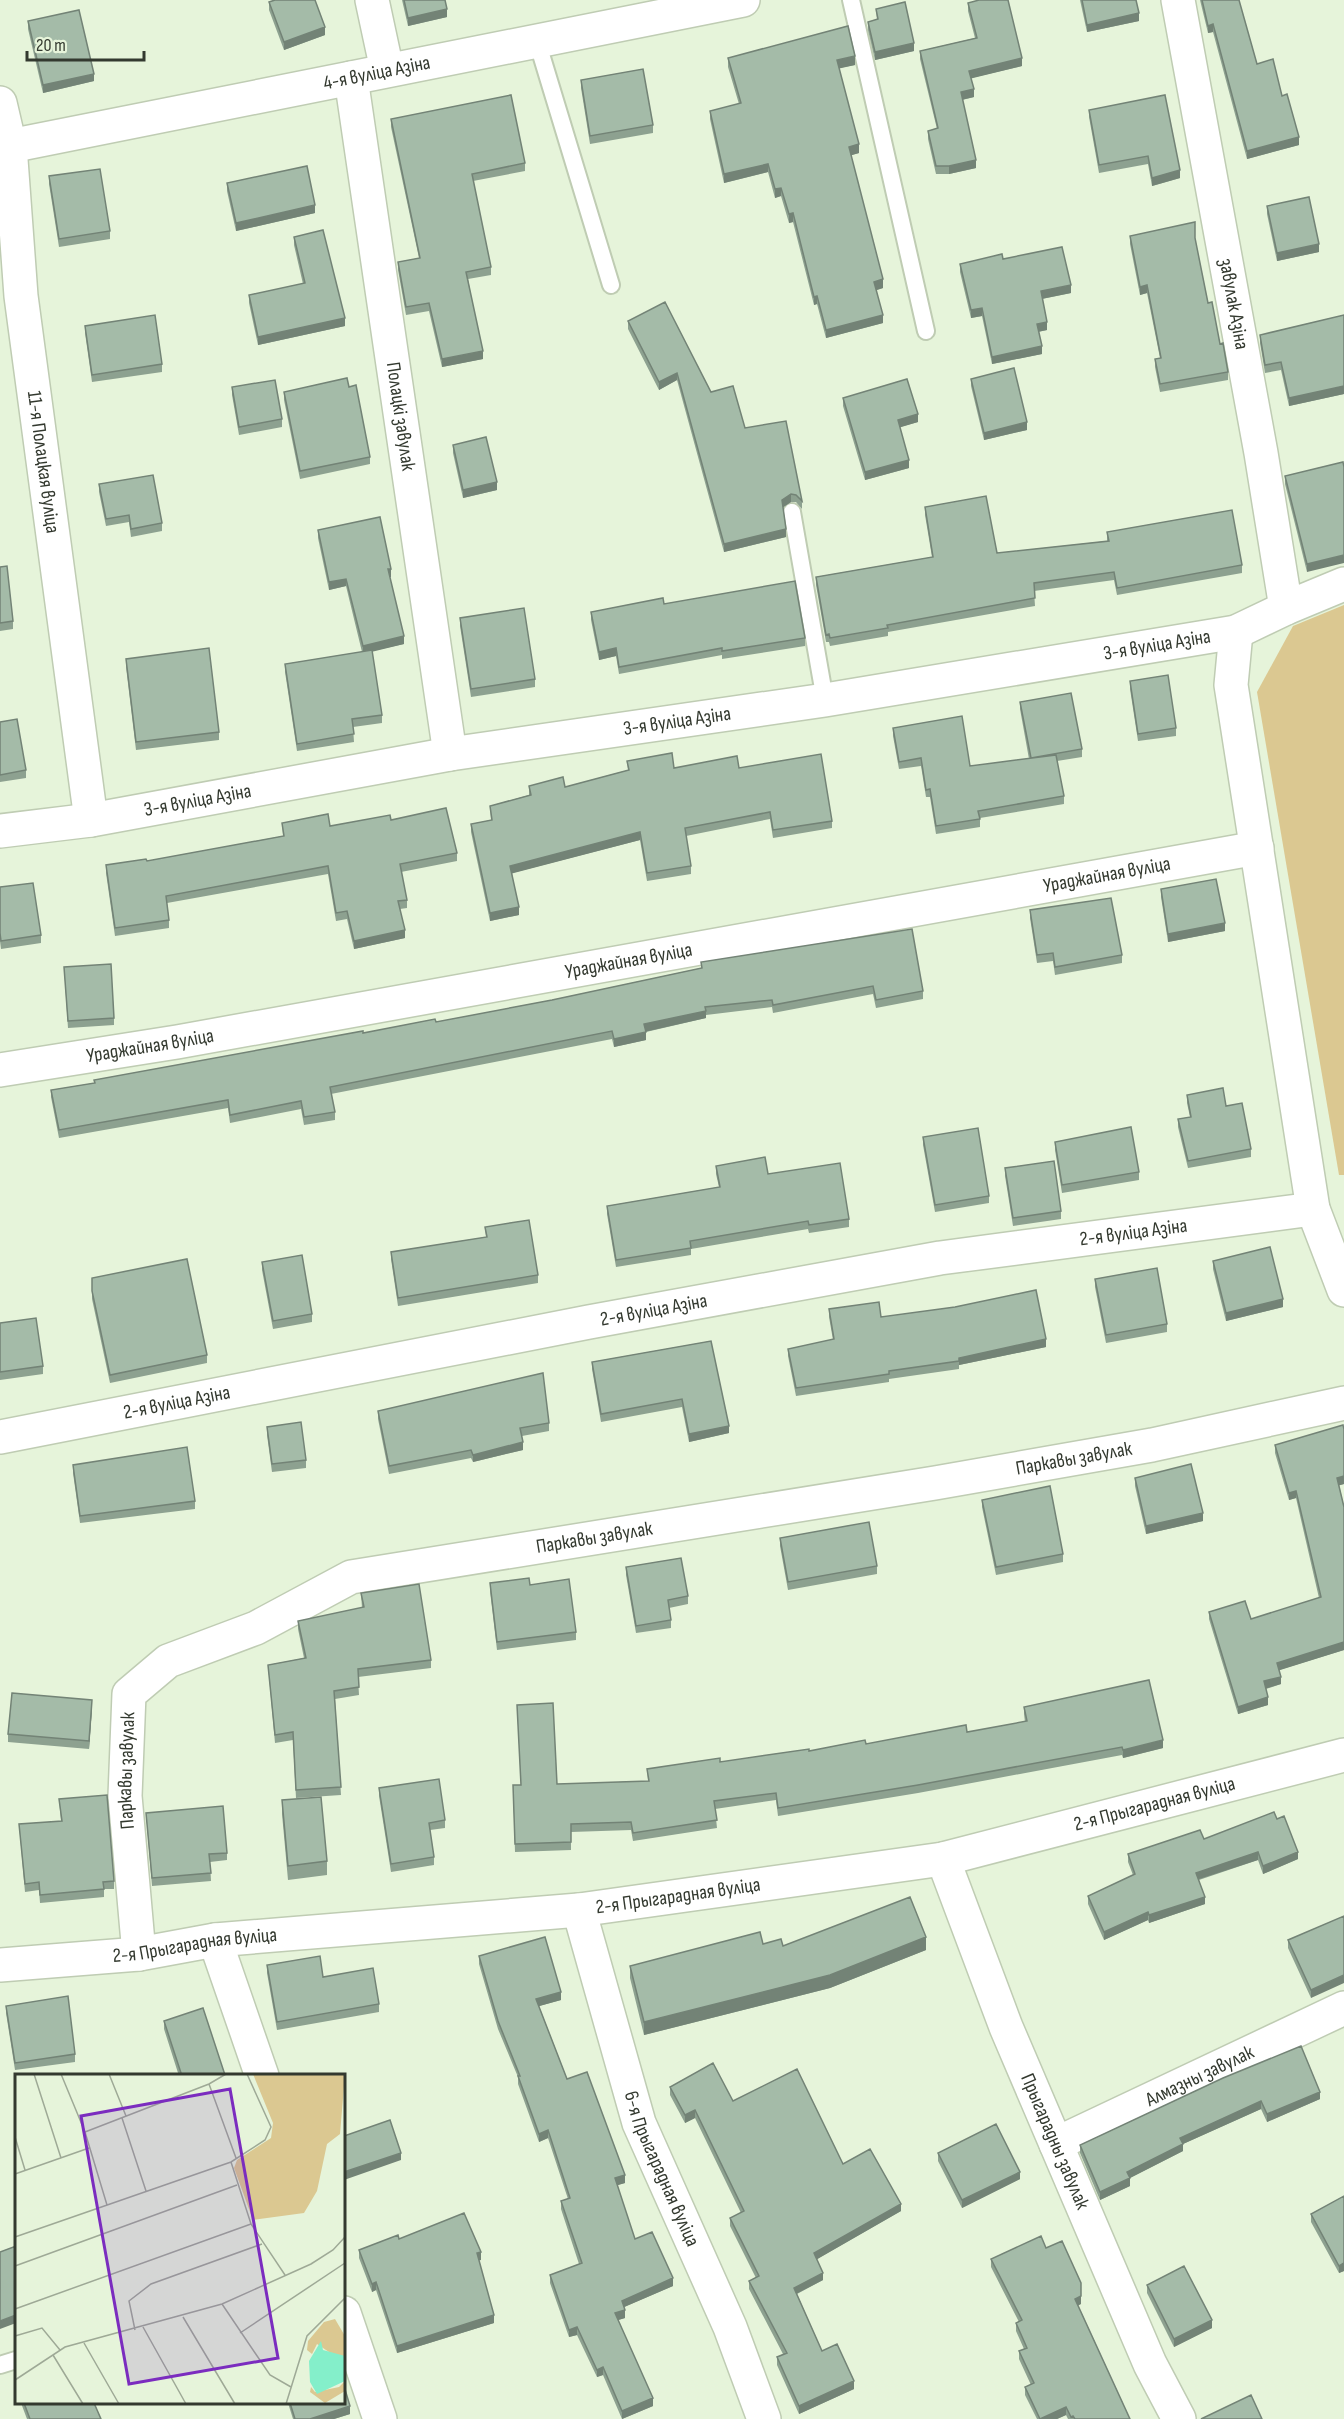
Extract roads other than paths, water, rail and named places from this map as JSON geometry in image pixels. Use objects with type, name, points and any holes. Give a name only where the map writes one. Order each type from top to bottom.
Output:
[{"type":"street","points":[[372,0],[387,70]]},
{"type":"street","name":"4-я вуліца Азіна","points":[[10,146],[743,0]]},
{"type":"street","name":"завулак Азіна","points":[[1178,0],[1261,453],[1286,608]]},
{"type":"street","name":"Полацкі завулак","points":[[351,78],[450,754]]},
{"type":"street","name":"11-я Полацкая вуліца","points":[[0,103],[10,146],[10,297],[91,820]]},
{"type":"street","name":"3-я вуліца Азіна","points":[[0,831],[91,820],[450,754],[825,700],[1236,632],[1344,584]]},
{"type":"street","points":[[1236,632],[1231,685],[1313,1209],[1344,1290]]},
{"type":"street","name":"Ураджайная вуліца","points":[[0,1070],[177,1042],[1257,848]]},
{"type":"street","name":"2-я вуліца Азіна","points":[[0,1437],[589,1322],[940,1258],[1313,1209]]},
{"type":"street","name":"Паркавы завулак","points":[[139,1954],[125,1796],[129,1694],[168,1661],[256,1628],[351,1577],[924,1485],[1152,1445],[1344,1403]]},
{"type":"street","name":"2-я Прыгарадная вуліца","points":[[0,1965],[139,1954],[215,1940],[579,1911],[943,1859],[1344,1755]]},
{"type":"street","name":"Прыгарадны завулак","points":[[943,1859],[1006,2027],[1150,2364],[1179,2419]]},
{"type":"street","name":"6-я Прыгарадная вуліца","points":[[579,1911],[639,2123],[730,2327],[764,2419]]},
{"type":"street","points":[[215,1940],[261,2074]]},
{"type":"street","name":"Алмазны завулак","points":[[1056,2144],[1344,2008]]},
{"type":"street","points":[[345,2316],[380,2419]]},
{"type":"lane","points":[[851,0],[926,331]]},
{"type":"lane","points":[[537,41],[611,285]]},
{"type":"lane","points":[[792,512],[825,700]]},
{"type":"lane","points":[[0,2365],[15,2360]]}]
